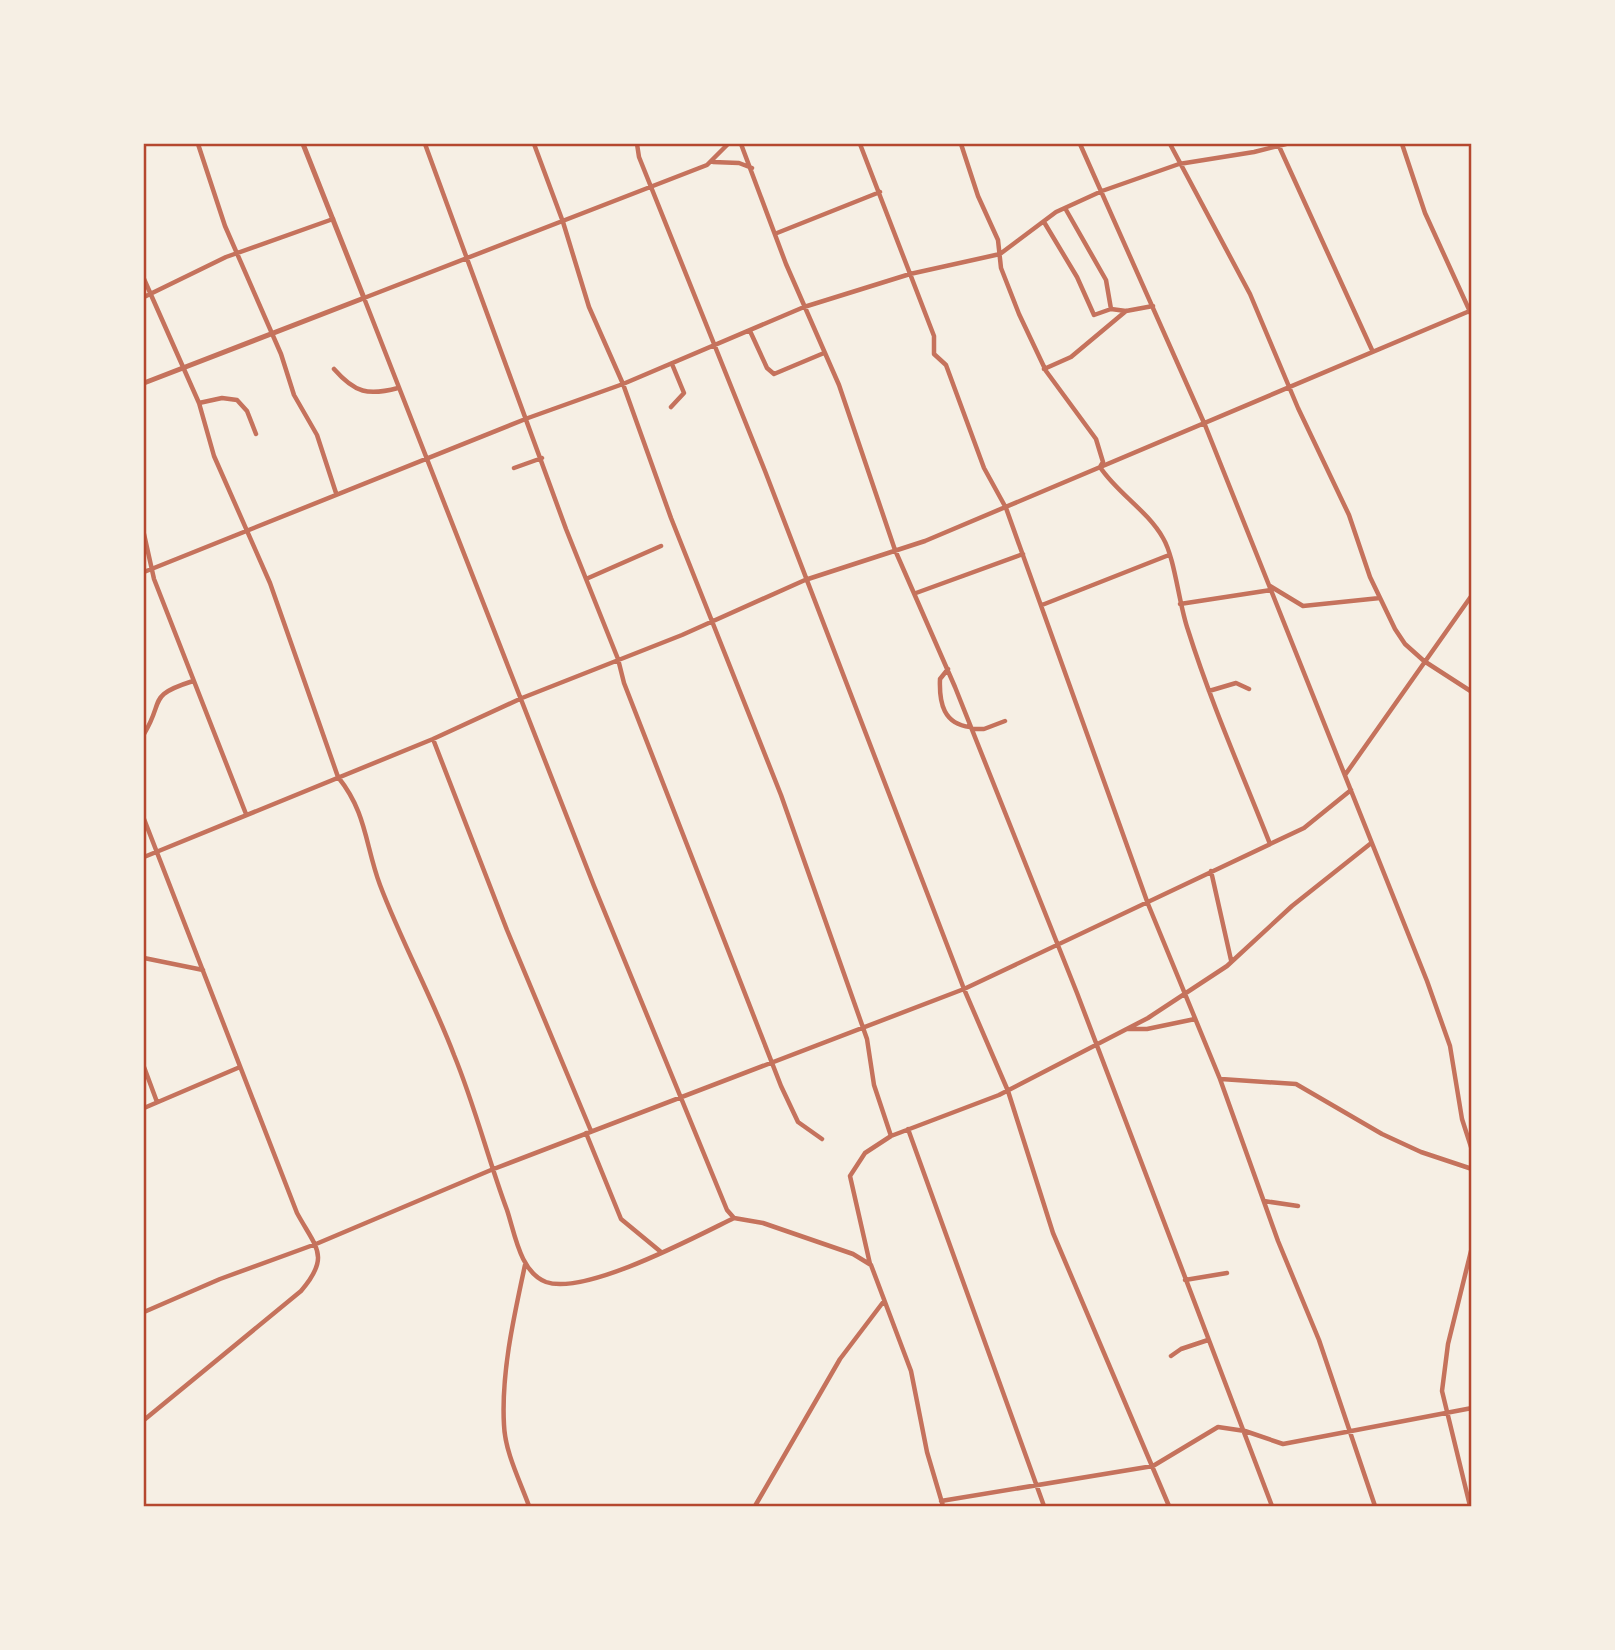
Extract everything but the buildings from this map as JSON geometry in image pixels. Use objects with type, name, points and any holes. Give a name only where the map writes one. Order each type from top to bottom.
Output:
[{"type":"street","points":[[198,144],[237,254],[271,332],[294,395],[317,435],[336,493]]},
{"type":"street","points":[[303,144],[594,886],[683,1097],[725,1205],[734,1218]]},
{"type":"street","points":[[425,144],[618,659],[624,683],[771,1061],[798,1122],[822,1139]]},
{"type":"street","points":[[534,144],[563,222],[589,307],[623,384],[712,622],[781,795],[868,1044],[874,1085],[891,1136]]},
{"type":"street","points":[[637,144],[639,157],[716,346],[964,989],[1008,1091],[1054,1233],[1117,1390],[1169,1507]]},
{"type":"street","points":[[712,162],[728,144]]},
{"type":"street","points":[[741,144],[804,307],[839,386],[895,550],[948,669],[1097,1043],[1272,1507]]},
{"type":"street","points":[[860,144],[934,336],[934,354],[946,365],[984,468],[1006,508],[1042,605],[1086,738],[1148,904],[1220,1079],[1264,1201],[1319,1340],[1375,1507]]},
{"type":"street","points":[[961,144],[978,196],[998,240],[1008,286],[1044,369],[1096,439],[1103,462],[1100,467]]},
{"type":"street","points":[[1080,144],[1205,425],[1351,790],[1448,1040],[1462,1119],[1472,1150]]},
{"type":"street","points":[[1170,144],[1250,294],[1349,515],[1380,598],[1399,636],[1423,661],[1472,692]]},
{"type":"street","points":[[144,572],[336,493],[623,384],[804,307],[909,274],[1000,254],[1065,208],[1102,191],[1179,164],[1286,144]]},
{"type":"street","points":[[144,857],[433,739],[522,698],[712,622],[805,580],[895,550],[1006,508],[1292,388],[1372,350],[1471,312],[1425,214],[1402,144]]},
{"type":"street","points":[[1278,145],[1372,350]]},
{"type":"street","points":[[144,383],[712,162],[739,163],[751,168]]},
{"type":"street","points":[[776,233],[880,192]]},
{"type":"street","points":[[1065,208],[1106,280],[1111,309]]},
{"type":"street","points":[[144,298],[209,265],[332,219]]},
{"type":"street","points":[[1044,222],[1077,277],[1094,315],[1111,309],[1126,311],[1153,306]]},
{"type":"street","points":[[144,279],[199,402],[214,456],[270,583],[338,777],[354,800],[371,846],[383,892],[454,1054],[477,1116],[491,1170],[525,1263],[537,1277],[555,1284],[606,1276],[734,1218],[763,1223],[853,1254],[871,1265]]},
{"type":"street","points":[[1044,369],[1080,351],[1126,311]]},
{"type":"street","points":[[750,331],[767,368],[774,374],[824,352]]},
{"type":"street","points":[[671,407],[684,393],[672,364]]},
{"type":"street","points":[[334,369],[352,388],[364,393],[398,388]]},
{"type":"street","points":[[199,402],[222,398],[237,400],[247,411],[256,434]]},
{"type":"street","points":[[514,468],[542,458]]},
{"type":"street","points":[[1100,467],[1115,488],[1159,532],[1169,555],[1180,604],[1209,691],[1270,844]]},
{"type":"street","points":[[144,534],[151,569],[246,814]]},
{"type":"street","points":[[586,579],[661,546]]},
{"type":"street","points":[[916,593],[1023,554]]},
{"type":"street","points":[[1042,605],[1169,555]]},
{"type":"street","points":[[1180,604],[1270,588],[1303,606],[1380,598]]},
{"type":"street","points":[[1345,776],[1423,661],[1472,595]]},
{"type":"street","points":[[948,669],[940,679],[944,712],[953,723],[984,729],[1005,721]]},
{"type":"street","points":[[144,734],[160,696],[171,687],[193,681]]},
{"type":"street","points":[[1209,691],[1236,683],[1249,689]]},
{"type":"street","points":[[433,739],[621,1219],[661,1252]]},
{"type":"street","points":[[144,1312],[220,1279],[316,1244],[491,1170],[964,989],[1148,904],[1315,821],[1351,790]]},
{"type":"street","points":[[144,819],[297,1213],[316,1244],[320,1258],[318,1266],[301,1291],[144,1420]]},
{"type":"street","points":[[1371,844],[1231,960],[1148,1018],[1008,1091],[891,1136],[865,1153],[850,1176],[871,1265],[911,1371],[942,1504],[1035,1484],[1153,1466],[1218,1427],[1245,1431],[1283,1444],[1472,1408]]},
{"type":"street","points":[[1212,871],[1231,960]]},
{"type":"street","points":[[144,958],[202,970]]},
{"type":"street","points":[[1123,1029],[1147,1029],[1195,1019]]},
{"type":"street","points":[[144,1067],[157,1102]]},
{"type":"street","points":[[144,1108],[240,1067]]},
{"type":"street","points":[[1220,1079],[1233,1082],[1296,1084],[1420,1152],[1472,1169]]},
{"type":"street","points":[[908,1129],[1044,1507]]},
{"type":"street","points":[[1264,1201],[1298,1206]]},
{"type":"street","points":[[1470,1507],[1446,1413],[1443,1373],[1472,1247]]},
{"type":"street","points":[[525,1263],[512,1332],[503,1412],[509,1453],[529,1507]]},
{"type":"street","points":[[1185,1280],[1227,1273]]},
{"type":"street","points":[[755,1507],[840,1359],[884,1301]]},
{"type":"street","points":[[1171,1356],[1181,1349],[1208,1340]]}]
